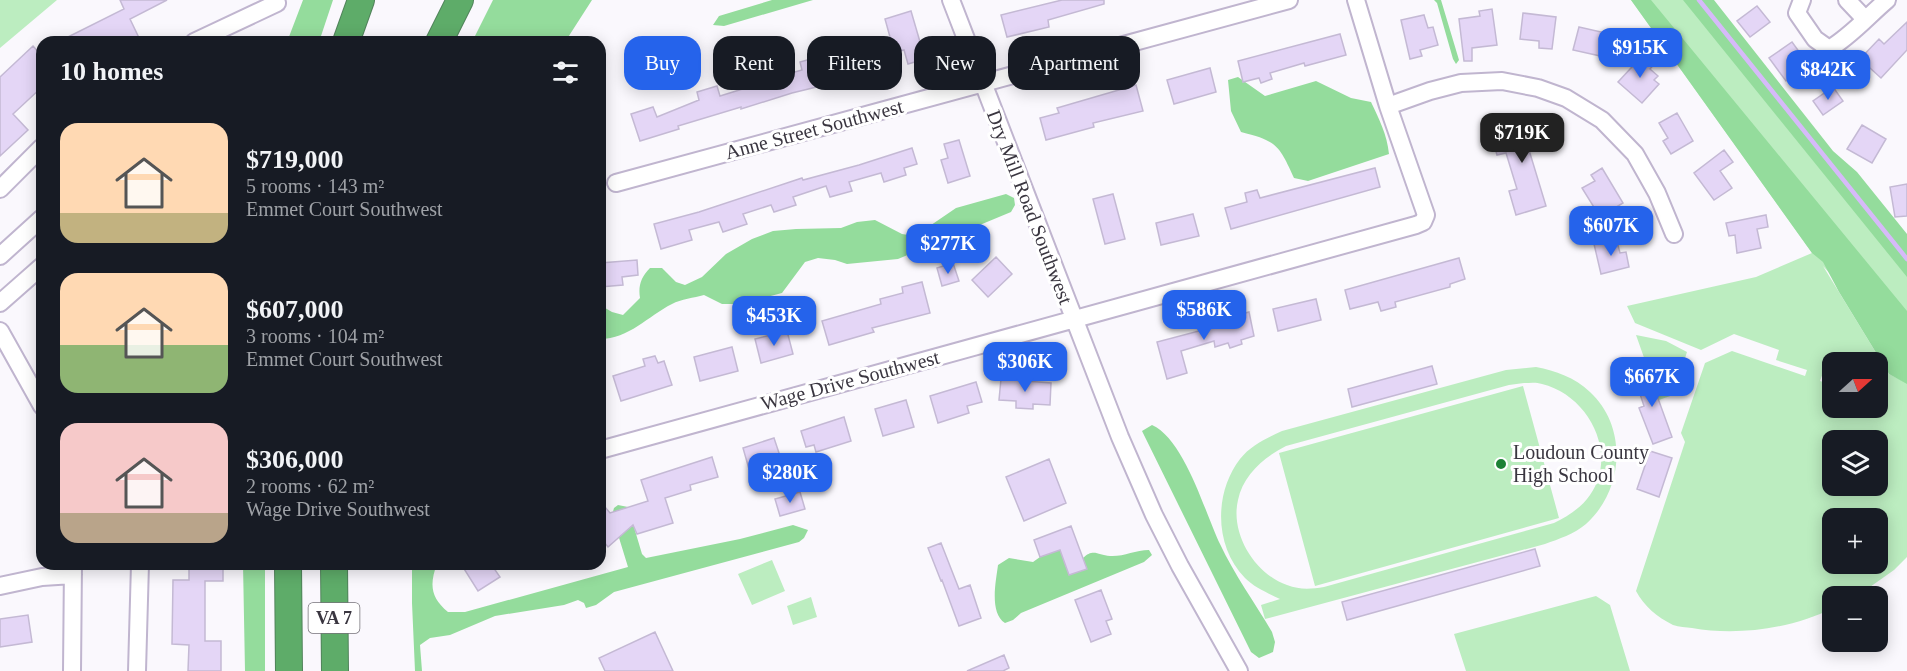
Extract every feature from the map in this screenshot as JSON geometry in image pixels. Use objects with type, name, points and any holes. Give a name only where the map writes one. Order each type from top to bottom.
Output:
[{"type":"highway","points":[[348,36],[361,0]]},
{"type":"highway","points":[[442,36],[460,0]]},
{"type":"highway","name":"VA 7","points":[[288,570],[290,671]]},
{"type":"highway","name":"VA 7","points":[[334,570],[335,671]]},
{"type":"street","name":"Dry Mill Road Southwest","points":[[951,0],[964,36]]},
{"type":"street","name":"Anne Street Southwest","points":[[996,79],[1289,0]]},
{"type":"street","points":[[1356,0],[1388,106],[1461,83],[1502,81],[1538,88],[1566,98],[1602,120],[1635,154],[1658,193],[1674,234]]},
{"type":"street","points":[[1802,0],[1797,13],[1815,39],[1829,49],[1846,39],[1887,0]]},
{"type":"street","points":[[1847,0],[1865,19]]},
{"type":"street","points":[[207,36],[277,3]]},
{"type":"street","name":"Anne Street Southwest","points":[[616,183],[956,90]]},
{"type":"street","name":"Dry Mill Road Southwest","points":[[985,90],[1120,436],[1185,576],[1239,671]]},
{"type":"street","name":"Wage Drive Southwest","points":[[606,448],[1423,222],[1426,215],[1422,198],[1388,106]]},
{"type":"street","points":[[0,189],[36,153]]},
{"type":"street","points":[[0,256],[36,223]]},
{"type":"street","points":[[0,303],[36,271]]},
{"type":"street","points":[[0,331],[36,395]]},
{"type":"street","points":[[0,586],[73,570],[72,671]]},
{"type":"street","points":[[137,671],[140,570]]},
{"type":"green space","points":[[0,0],[57,0],[0,48]]},
{"type":"green space","points":[[303,0],[333,0],[321,36],[289,36]]},
{"type":"green space","points":[[493,0],[592,0],[569,36],[475,36]]},
{"type":"green space","points":[[772,0],[813,0],[724,26],[713,25],[719,16]]},
{"type":"green space","points":[[1434,0],[1441,0],[1459,60],[1456,64],[1437,3]]},
{"type":"green space","points":[[1631,0],[1700,0],[1907,259],[1907,359],[1823,266],[1876,352],[1822,352],[1820,381],[1822,382],[1822,418],[1888,418],[1888,372],[1907,383],[1907,557],[1894,570],[1871,586],[1822,586],[1822,613],[1800,621],[1745,631],[1680,627],[1652,611],[1636,591],[1685,442],[1681,433],[1705,363],[1732,351],[1805,376],[1807,370],[1776,360],[1779,350],[1734,334],[1701,350],[1635,323],[1627,306],[1756,277],[1812,253]]},
{"type":"green space","points":[[1631,0],[1651,0],[1907,311],[1907,384],[1889,374],[1888,352],[1876,352],[1823,262],[1812,253]]},
{"type":"green space","points":[[1683,0],[1714,0],[1833,151],[1857,172],[1907,234],[1907,277]]},
{"type":"green space","points":[[1238,77],[1265,96],[1316,81],[1351,98],[1371,102],[1385,133],[1389,154],[1308,181],[1294,178],[1275,146],[1262,138],[1241,132],[1231,111],[1228,80]]},
{"type":"green space","points":[[1006,194],[1014,198],[1015,205],[1011,212],[898,259],[847,264],[818,258],[805,262],[782,293],[740,304],[722,304],[704,295],[683,300],[663,309],[629,331],[606,338],[606,308],[623,315],[640,298],[641,282],[650,268],[662,268],[676,282],[685,285],[702,277],[726,254],[752,239],[773,231],[841,228],[857,222],[875,220],[902,234],[915,236],[956,208]]},
{"type":"green space","points":[[1636,335],[1666,341],[1687,352],[1673,395],[1659,400]]},
{"type":"green space","points":[[1536,367],[1571,379],[1590,392],[1602,406],[1611,423],[1616,458],[1614,477],[1599,510],[1586,524],[1545,544],[1265,619],[1261,605],[1280,599],[1245,578],[1227,551],[1223,535],[1221,519],[1225,487],[1244,454],[1260,442],[1282,431],[1506,370]],"holes":[[[1542,384],[1558,390],[1573,400],[1585,413],[1600,444],[1601,461],[1598,479],[1586,500],[1564,518],[1554,523],[1324,587],[1306,589],[1296,588],[1275,580],[1255,562],[1248,551],[1238,526],[1236,513],[1238,500],[1250,475],[1262,461],[1278,450],[1509,385]]]},
{"type":"green space","points":[[1523,386],[1559,518],[1315,586],[1279,453]]},
{"type":"green space","points":[[1152,425],[1164,433],[1184,461],[1226,555],[1272,632],[1275,642],[1273,652],[1259,658],[1251,652],[1142,431]]},
{"type":"green space","points":[[618,505],[628,507],[642,554],[646,558],[740,539],[793,525],[808,530],[799,542],[614,592],[596,605],[586,608],[584,603],[578,600],[564,605],[495,616],[450,635],[430,638],[420,645],[422,671],[415,671],[412,570],[435,570],[432,585],[438,602],[448,612],[465,612],[628,567],[612,515],[614,508]]},
{"type":"green space","points":[[1060,550],[1069,575],[1087,569],[1083,558],[1090,553],[1115,556],[1149,550],[1152,555],[1144,562],[1021,613],[1005,623],[1000,618],[995,604],[998,565],[1009,558],[1033,562]]},
{"type":"green space","points":[[772,560],[785,591],[752,605],[738,574]]},
{"type":"green space","points":[[243,570],[265,570],[265,671],[245,671]]},
{"type":"green space","points":[[1596,596],[1610,605],[1630,671],[1466,671],[1454,634]]},
{"type":"green space","points":[[811,597],[817,617],[793,625],[787,606]]},
{"type":"building","points":[[120,0],[167,0],[130,19],[138,36],[70,36],[124,9]]},
{"type":"building","points":[[1062,0],[1104,0],[1104,4],[1048,20],[1049,27],[1007,37],[1001,15]]},
{"type":"building","points":[[1757,6],[1770,22],[1750,37],[1737,21]]},
{"type":"building","points":[[1492,9],[1497,45],[1472,48],[1472,61],[1464,61],[1459,19],[1480,16],[1479,11]]},
{"type":"building","points":[[911,11],[918,36],[914,36],[914,62],[908,64],[904,50],[902,51],[902,36],[890,36],[885,19]]},
{"type":"building","points":[[1523,13],[1556,17],[1552,49],[1539,48],[1539,41],[1520,39]]},
{"type":"building","points":[[1424,15],[1428,28],[1433,27],[1438,45],[1420,50],[1422,56],[1410,59],[1401,20]]},
{"type":"building","points":[[1907,22],[1907,50],[1881,78],[1860,59],[1879,39],[1884,44]]},
{"type":"building","points":[[1579,27],[1610,34],[1605,57],[1573,50]]},
{"type":"building","points":[[1340,34],[1346,55],[1305,66],[1304,63],[1270,73],[1272,79],[1261,83],[1259,78],[1243,82],[1238,61]]},
{"type":"building","points":[[1792,42],[1808,64],[1786,81],[1769,58]]},
{"type":"building","points":[[33,46],[36,49],[36,93],[13,114],[28,130],[0,156],[0,77]]},
{"type":"building","points":[[1644,54],[1655,63],[1650,69],[1658,76],[1654,80],[1659,84],[1642,103],[1618,82]]},
{"type":"building","points":[[807,60],[807,89],[678,126],[679,129],[640,141],[631,114],[653,107],[657,117],[699,100],[697,92],[713,87],[713,90],[718,90],[720,96],[739,90],[795,90],[795,72],[802,70],[800,62]]},
{"type":"building","points":[[1210,68],[1216,92],[1174,104],[1167,80]]},
{"type":"building","points":[[1833,87],[1843,101],[1823,115],[1813,101]]},
{"type":"building","points":[[1119,90],[1137,90],[1143,111],[1093,123],[1094,127],[1046,140],[1040,118],[1059,113],[1057,108]]},
{"type":"building","points":[[1677,113],[1693,141],[1671,154],[1663,141],[1668,138],[1659,123]]},
{"type":"building","points":[[1534,120],[1543,146],[1529,150],[1546,206],[1516,215],[1509,191],[1517,189],[1506,153],[1497,155],[1491,133]]},
{"type":"building","points":[[1862,125],[1886,139],[1872,163],[1847,149]]},
{"type":"building","points":[[959,140],[970,176],[948,183],[941,160],[948,158],[944,144]]},
{"type":"building","points":[[912,148],[917,164],[904,168],[906,175],[884,182],[881,173],[849,182],[852,191],[830,197],[826,186],[793,197],[796,205],[774,212],[771,205],[743,214],[747,224],[723,232],[719,222],[689,230],[692,240],[661,249],[654,224],[699,212],[802,178],[803,180],[859,165]]},
{"type":"building","points":[[1724,150],[1733,162],[1720,171],[1732,188],[1714,200],[1694,173]]},
{"type":"building","points":[[1375,168],[1380,187],[1231,229],[1225,208],[1247,202],[1245,193],[1257,190],[1260,198]]},
{"type":"building","points":[[1602,168],[1623,203],[1600,217],[1582,188],[1595,181],[1591,175]]},
{"type":"building","points":[[1907,184],[1907,216],[1895,217],[1890,187]]},
{"type":"building","points":[[1113,194],[1125,239],[1105,244],[1093,199]]},
{"type":"building","points":[[1193,214],[1199,236],[1161,245],[1156,223]]},
{"type":"building","points":[[1766,215],[1768,227],[1757,229],[1761,248],[1737,253],[1735,235],[1729,236],[1726,223]]},
{"type":"building","points":[[1616,238],[1620,253],[1626,252],[1629,267],[1601,274],[1594,244]]},
{"type":"building","points":[[996,257],[1012,274],[988,297],[972,280]]},
{"type":"building","points":[[1459,258],[1465,279],[1450,284],[1450,287],[1395,302],[1396,307],[1381,311],[1378,302],[1350,309],[1345,290]]},
{"type":"building","points":[[637,260],[638,275],[622,277],[623,285],[606,286],[606,263]]},
{"type":"building","points":[[953,263],[959,281],[942,286],[937,268]]},
{"type":"building","points":[[922,282],[930,313],[872,328],[874,332],[829,345],[822,321],[881,304],[880,299],[903,293],[902,287]]},
{"type":"building","points":[[1316,299],[1321,320],[1278,331],[1273,309]]},
{"type":"building","points":[[1249,312],[1254,336],[1241,340],[1242,344],[1230,348],[1228,343],[1215,347],[1214,341],[1181,351],[1187,373],[1167,379],[1157,342],[1199,331],[1198,326]]},
{"type":"building","points":[[787,331],[793,354],[761,363],[755,339]]},
{"type":"building","points":[[732,347],[738,371],[700,381],[694,357]]},
{"type":"building","points":[[655,356],[658,363],[664,361],[672,385],[621,401],[613,376],[645,366],[643,359]]},
{"type":"building","points":[[1432,366],[1437,384],[1352,407],[1348,389]]},
{"type":"building","points":[[1647,368],[1672,437],[1653,444],[1639,408],[1644,406],[1633,373]]},
{"type":"building","points":[[1001,379],[1051,383],[1050,405],[1033,404],[1033,409],[1016,408],[1016,401],[999,400]]},
{"type":"building","points":[[976,382],[982,402],[967,406],[969,413],[938,423],[930,396]]},
{"type":"building","points":[[906,400],[914,427],[883,436],[875,409]]},
{"type":"building","points":[[844,417],[851,441],[816,452],[814,445],[806,447],[801,431]]},
{"type":"building","points":[[774,438],[781,459],[749,469],[743,448]]},
{"type":"building","points":[[1650,451],[1672,458],[1659,497],[1637,489]]},
{"type":"building","points":[[712,457],[718,477],[690,485],[691,490],[665,498],[673,523],[637,534],[633,525],[608,547],[606,544],[606,508],[610,513],[648,501],[641,480]]},
{"type":"building","points":[[1049,459],[1066,503],[1024,521],[1006,477]]},
{"type":"building","points":[[800,492],[805,509],[780,516],[775,499]]},
{"type":"building","points":[[1071,526],[1087,569],[1069,575],[1060,550],[1040,557],[1034,540]]},
{"type":"building","points":[[941,543],[959,589],[970,585],[981,618],[959,626],[928,548]]},
{"type":"building","points":[[1535,549],[1540,566],[1347,620],[1342,602]]},
{"type":"building","points":[[189,570],[223,570],[223,581],[205,581],[205,641],[221,641],[221,671],[188,671],[189,645],[172,644],[173,580],[189,580]]},
{"type":"building","points":[[465,570],[495,570],[500,577],[478,591]]},
{"type":"building","points":[[1101,590],[1112,619],[1106,621],[1111,634],[1091,642],[1075,600]]},
{"type":"building","points":[[28,615],[32,642],[0,647],[0,619]]},
{"type":"building","points":[[655,632],[673,671],[605,671],[599,658]]},
{"type":"building","points":[[1004,655],[1009,668],[1003,671],[967,671]]},
{"type":"waterway","points":[[1699,0],[1907,259]]},
{"type":"place","name":"Loudoun County High School","points":[[1501,464]]}]
